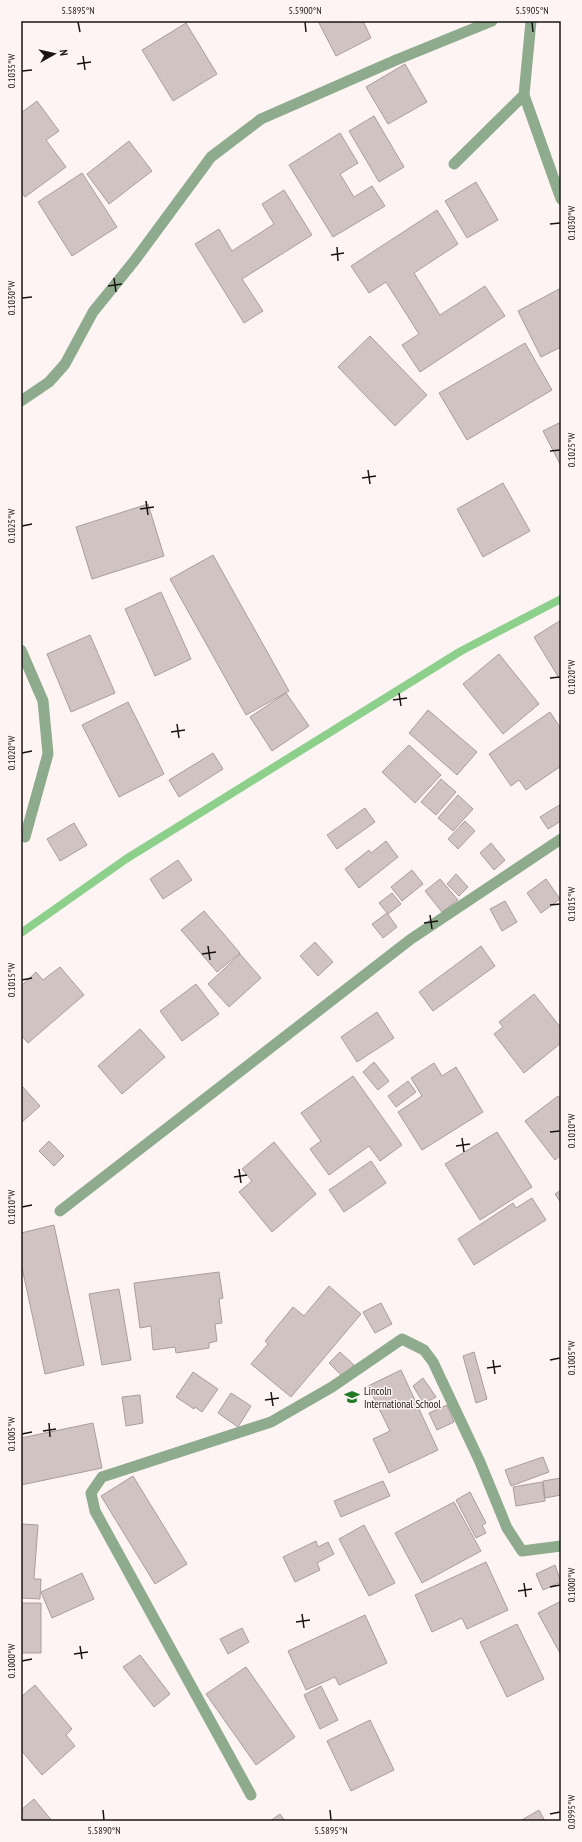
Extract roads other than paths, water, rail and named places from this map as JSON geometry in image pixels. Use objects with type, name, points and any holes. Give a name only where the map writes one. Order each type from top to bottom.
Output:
[{"type":"street","points":[[21,402],[49,382],[65,364],[93,312],[135,260],[211,157],[261,119],[396,60],[492,21]]},
{"type":"street","points":[[531,21],[524,95],[561,199]]},
{"type":"street","points":[[454,164],[524,95]]},
{"type":"street","points":[[21,650],[43,702],[48,754],[25,837]]},
{"type":"street","points":[[60,1211],[411,940],[561,839]]},
{"type":"street","points":[[251,1795],[95,1511],[92,1493],[102,1477],[271,1422],[332,1387],[402,1339],[424,1350],[433,1362],[480,1462],[507,1528],[522,1551],[561,1546]]},
{"type":"waterway","points":[[21,933],[126,859],[461,651],[561,599]]},
{"type":"place","name":"Lincoln International School","points":[[352,1397]]}]
